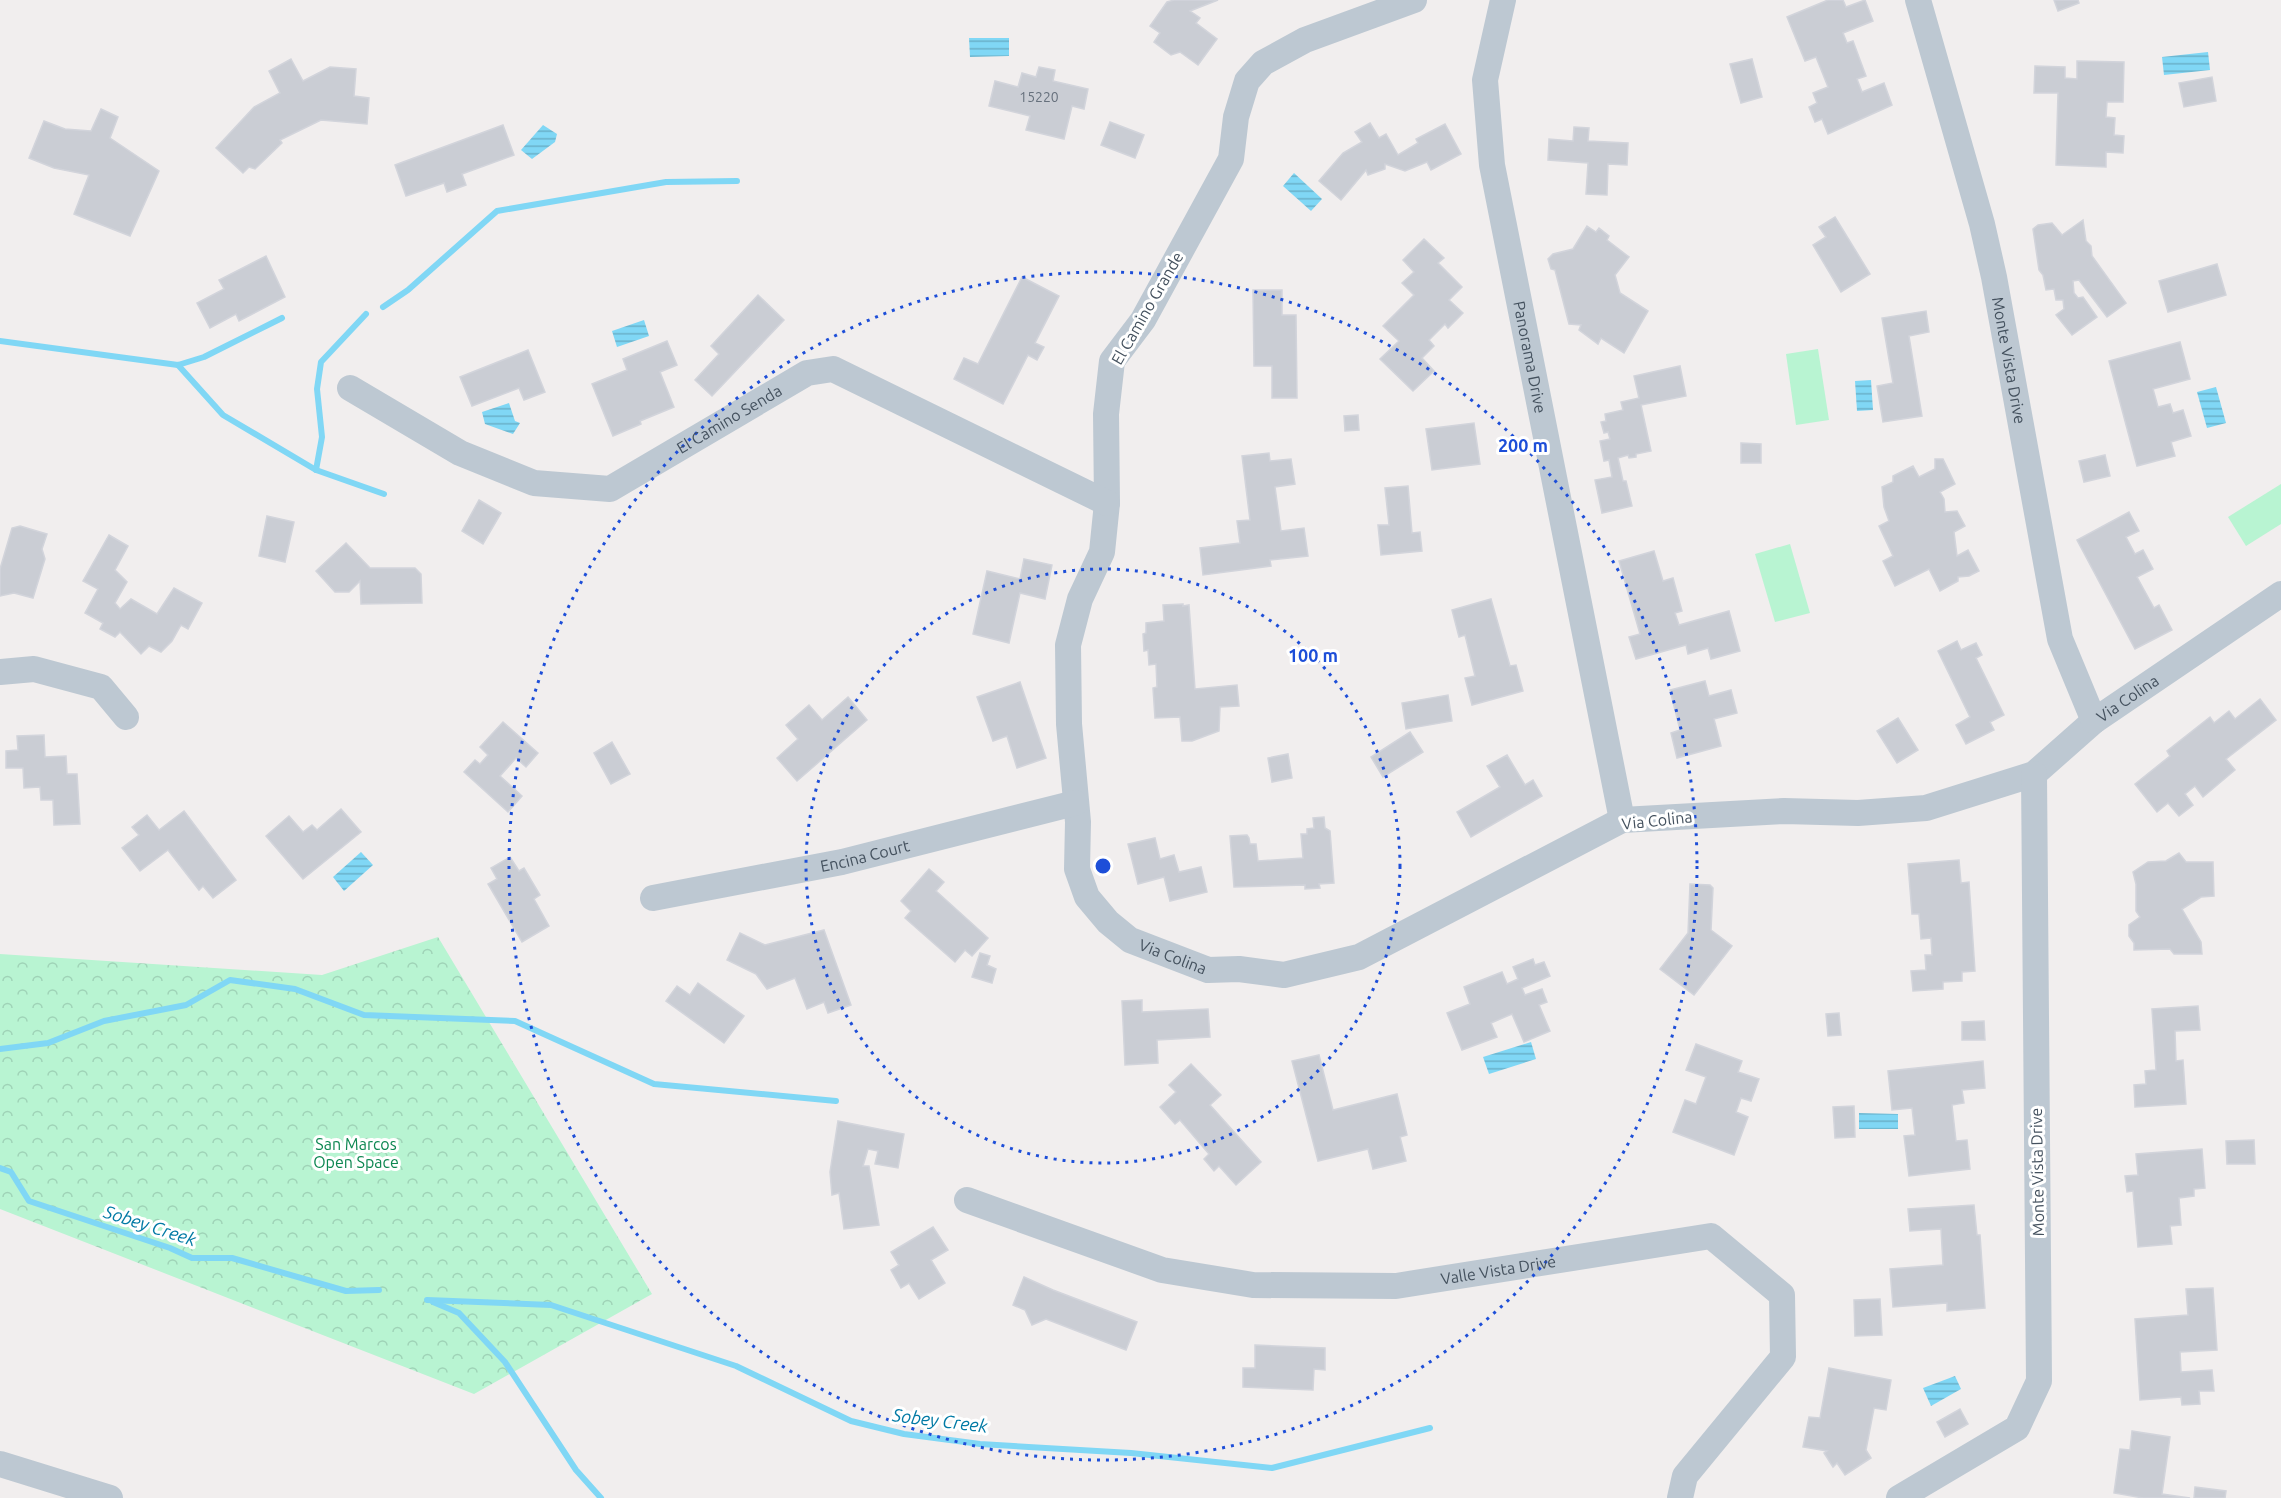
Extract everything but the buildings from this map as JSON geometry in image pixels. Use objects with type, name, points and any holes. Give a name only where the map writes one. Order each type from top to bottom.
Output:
[{"type":"street","name":"El Camino Grande","points":[[1075,802],[1069,724],[1068,645],[1080,599],[1102,552],[1107,503],[1106,414],[1112,361],[1143,320],[1231,159],[1236,117],[1246,81],[1263,63],[1305,40],[1414,0]]},
{"type":"street","name":"Panorama Drive","points":[[1503,0],[1485,80],[1492,165],[1622,820]]},
{"type":"street","name":"Monte Vista Drive","points":[[1918,0],[1982,224],[1994,278],[2060,639],[2094,721]]},
{"type":"street","name":"El Camino Senda","points":[[350,388],[460,453],[534,483],[610,489],[807,373],[833,369],[1107,503]]},
{"type":"street","name":"Via Colina","points":[[1075,802],[1078,822],[1077,869],[1087,897],[1108,922],[1130,940],[1208,970],[1239,969],[1284,975],[1359,957],[1622,820],[1784,811],[1858,813],[1926,807],[2034,774],[2094,721],[2281,594]]},
{"type":"street","points":[[0,672],[34,669],[101,687],[126,717]]},
{"type":"street","name":"Monte Vista Drive","points":[[1899,1498],[2017,1428],[2039,1381],[2034,774]]},
{"type":"street","name":"Encina Court","points":[[653,898],[842,862],[1075,802]]},
{"type":"street","name":"Valle Vista Drive","points":[[967,1200],[1162,1270],[1253,1285],[1396,1286],[1711,1236],[1782,1295],[1783,1357],[1685,1476],[1680,1498]]},
{"type":"street","points":[[0,1464],[110,1498]]},
{"type":"green space","points":[[1818,349],[1829,420],[1796,425],[1786,354]]},
{"type":"green space","points":[[2281,484],[2281,524],[2246,546],[2228,517]]},
{"type":"green space","points":[[1790,544],[1810,613],[1775,622],[1755,554]]},
{"type":"green space","name":"San Marcos Open Space","points":[[438,937],[652,1294],[474,1394],[0,1209],[0,954],[322,975]]},
{"type":"water","points":[[969,38],[1009,38],[1009,56],[970,57]]},
{"type":"water","points":[[2208,52],[2210,70],[2164,75],[2162,57]]},
{"type":"water","points":[[543,125],[557,134],[555,142],[532,159],[521,150]]},
{"type":"water","points":[[1294,173],[1322,199],[1311,211],[1283,186]]},
{"type":"water","points":[[644,320],[649,336],[617,347],[612,331]]},
{"type":"water","points":[[1871,380],[1873,410],[1857,411],[1855,381]]},
{"type":"water","points":[[2216,387],[2226,423],[2207,428],[2197,392]]},
{"type":"water","points":[[509,403],[515,421],[520,423],[513,434],[485,424],[482,412]]},
{"type":"water","points":[[361,852],[373,865],[344,891],[333,877]]},
{"type":"water","points":[[1531,1042],[1536,1059],[1489,1074],[1483,1057]]},
{"type":"water","points":[[1859,1113],[1898,1114],[1898,1129],[1859,1129]]},
{"type":"water","points":[[1955,1376],[1961,1389],[1931,1406],[1923,1388]]},
{"type":"waterway","points":[[383,307],[408,290],[497,211],[666,182],[737,181]]},
{"type":"waterway","points":[[316,470],[322,437],[317,389],[321,362],[366,314]]},
{"type":"waterway","points":[[0,341],[178,365],[204,357],[282,318]]},
{"type":"waterway","points":[[178,365],[223,415],[316,470],[384,494]]},
{"type":"waterway","points":[[0,1049],[48,1043],[104,1021],[186,1005],[230,980],[295,989],[364,1015],[515,1021],[654,1084],[836,1101]]},
{"type":"waterway","name":"Sobey Creek","points":[[0,1168],[11,1172],[29,1201],[170,1248],[192,1258],[232,1258],[346,1291],[379,1290]]},
{"type":"waterway","name":"Sobey Creek","points":[[427,1300],[551,1305],[736,1366],[851,1421],[904,1434],[980,1444],[1131,1453],[1272,1468],[1430,1428]]},
{"type":"waterway","points":[[433,1302],[459,1313],[505,1362],[576,1470],[601,1498]]}]
